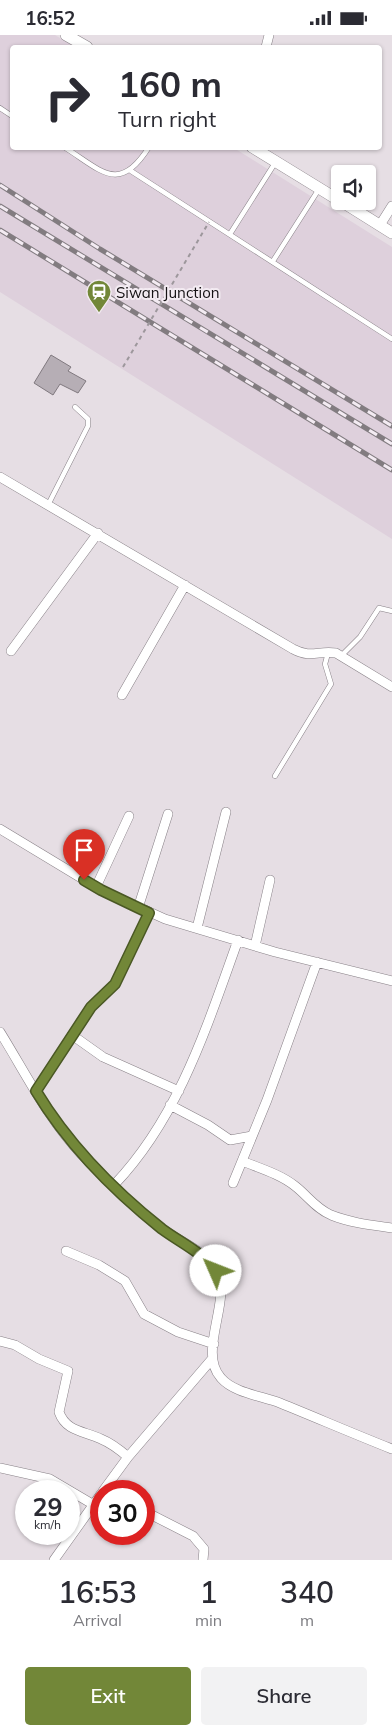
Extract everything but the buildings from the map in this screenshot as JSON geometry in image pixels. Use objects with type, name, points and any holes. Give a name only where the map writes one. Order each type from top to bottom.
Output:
[{"type":"street","points":[[66,35],[84,45]]},
{"type":"street","points":[[257,150],[331,195]]},
{"type":"street","points":[[380,225],[392,206]]},
{"type":"street","points":[[355,210],[392,233]]},
{"type":"street","points":[[0,477],[304,655],[328,652],[342,656],[392,687]]},
{"type":"street","points":[[11,651],[98,533]]},
{"type":"street","points":[[122,695],[185,585]]},
{"type":"street","points":[[197,928],[226,812]]},
{"type":"street","points":[[138,908],[168,814]]},
{"type":"street","points":[[96,887],[129,816]]},
{"type":"street","points":[[0,829],[96,887],[149,913],[255,946],[392,981]]},
{"type":"street","points":[[255,946],[270,880]]},
{"type":"street","points":[[36,1091],[91,1007],[115,984],[149,913]]},
{"type":"street","points":[[114,1185],[143,1152],[192,1066],[238,940]]},
{"type":"street","points":[[233,1183],[318,962]]},
{"type":"street","points":[[0,1032],[66,1136],[114,1185],[163,1229],[208,1260],[216,1271],[220,1282],[220,1293],[212,1359],[221,1378],[233,1386],[392,1449]]},
{"type":"street","points":[[72,1035],[103,1057],[179,1091]]},
{"type":"street","points":[[170,1105],[208,1125],[230,1140],[252,1136]]},
{"type":"street","points":[[242,1161],[285,1180],[296,1187],[309,1202],[330,1214],[347,1221],[392,1228]]},
{"type":"street","points":[[66,1251],[99,1265],[125,1281],[144,1314],[178,1332],[214,1344]]},
{"type":"street","points":[[0,1341],[15,1345],[38,1359],[68,1371],[59,1412],[61,1419],[75,1430],[101,1439],[128,1457]]},
{"type":"street","points":[[112,1480],[128,1457],[212,1359]]},
{"type":"street","points":[[0,1468],[50,1479],[90,1503]]},
{"type":"street","points":[[54,1560],[90,1510]]},
{"type":"street","points":[[155,1517],[193,1536],[204,1549],[203,1560]]},
{"type":"lane","points":[[69,150],[108,174],[125,174],[130,171],[147,150]]},
{"type":"lane","points":[[230,234],[275,161]]},
{"type":"lane","points":[[130,171],[392,339]]},
{"type":"lane","points":[[273,261],[319,188]]},
{"type":"lane","points":[[48,505],[88,425],[88,419],[75,407]]},
{"type":"lane","points":[[342,656],[360,637],[379,608],[392,611]]},
{"type":"lane","points":[[275,776],[331,684],[325,664],[328,652]]},
{"type":"path","points":[[124,367],[209,222]]},
{"type":"shaded area","points":[[0,35],[55,35],[72,45],[10,45],[10,150],[237,150],[392,247],[392,539],[0,292]]},
{"type":"railway","points":[[0,185],[100,249],[392,426]]},
{"type":"railway","points":[[0,206],[392,444]]},
{"type":"railway","points":[[0,230],[392,470]]},
{"type":"place","name":"Siwan Junction","points":[[99,313]]},
{"type":"route","points":[[84,880],[149,913],[115,984],[91,1007],[36,1091],[55,1122],[83,1155],[163,1229],[208,1260],[216,1271]]}]
